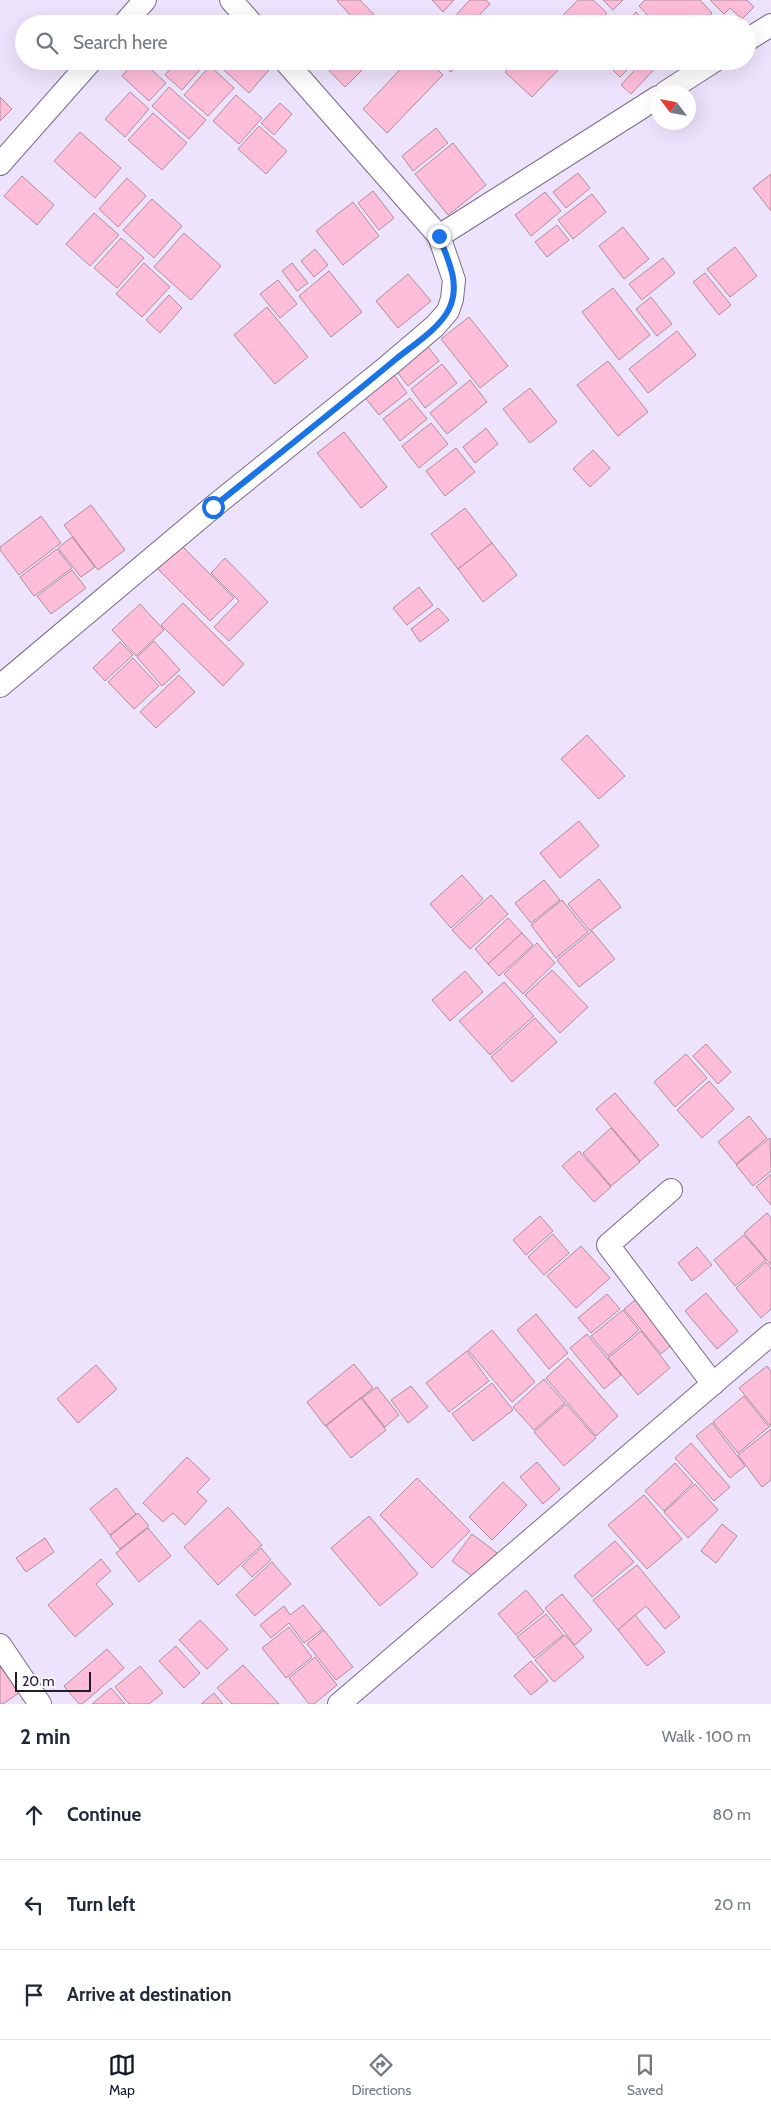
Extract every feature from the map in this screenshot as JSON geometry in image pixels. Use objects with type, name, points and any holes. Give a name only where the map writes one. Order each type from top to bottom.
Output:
[{"type":"street","points":[[132,15],[145,0]]},
{"type":"street","points":[[231,0],[244,15]]},
{"type":"street","points":[[756,34],[771,25]]},
{"type":"street","points":[[0,164],[83,70]]},
{"type":"street","points":[[0,686],[213,507],[435,326],[448,311],[452,299],[454,280],[439,236],[293,70]]},
{"type":"street","points":[[677,85],[700,70]]},
{"type":"street","points":[[439,236],[651,101]]},
{"type":"street","points":[[672,1190],[608,1246],[714,1384]]},
{"type":"street","points":[[340,1704],[771,1334]]},
{"type":"street","points":[[0,1645],[40,1704]]},
{"type":"building","points":[[360,0],[374,15],[350,15],[337,1]]},
{"type":"building","points":[[432,0],[454,0],[443,12]]},
{"type":"building","points":[[470,0],[486,0],[490,4],[480,15],[456,15]]},
{"type":"building","points":[[578,0],[593,0],[607,13],[605,15],[563,15]]},
{"type":"building","points":[[603,0],[623,0],[613,10]]},
{"type":"building","points":[[645,0],[700,0],[712,13],[710,15],[648,15],[639,6]]},
{"type":"building","points":[[710,0],[747,0],[754,7],[746,15],[738,15],[730,8],[724,14]]},
{"type":"building","points":[[127,70],[152,70],[166,83],[149,101],[122,76]]},
{"type":"building","points":[[169,70],[200,70],[182,90],[165,75]]},
{"type":"building","points":[[206,70],[214,70],[234,88],[208,116],[184,95]]},
{"type":"building","points":[[224,70],[269,70],[249,93]]},
{"type":"building","points":[[329,70],[362,70],[345,87]]},
{"type":"building","points":[[400,70],[438,70],[443,75],[387,133],[363,109]]},
{"type":"building","points":[[507,70],[558,70],[532,97],[505,72]]},
{"type":"building","points":[[613,70],[627,70],[620,77]]},
{"type":"building","points":[[635,70],[653,70],[631,94],[621,85]]},
{"type":"building","points":[[169,87],[206,120],[189,139],[152,106]]},
{"type":"building","points":[[130,92],[149,109],[125,137],[105,119]]},
{"type":"building","points":[[236,95],[262,118],[239,144],[213,121]]},
{"type":"building","points":[[0,97],[12,109],[0,121]]},
{"type":"building","points":[[280,103],[292,114],[274,135],[261,123]]},
{"type":"building","points":[[153,113],[187,143],[162,170],[128,140]]},
{"type":"building","points":[[259,126],[287,151],[266,174],[238,149]]},
{"type":"building","points":[[436,128],[448,143],[413,171],[402,156]]},
{"type":"building","points":[[80,132],[121,168],[95,198],[54,161]]},
{"type":"building","points":[[453,143],[486,185],[448,215],[415,174]]},
{"type":"building","points":[[578,173],[590,188],[566,208],[553,192]]},
{"type":"building","points":[[771,174],[771,211],[753,188]]},
{"type":"building","points":[[22,176],[54,205],[37,225],[4,196]]},
{"type":"building","points":[[127,178],[146,196],[118,227],[99,209]]},
{"type":"building","points":[[373,191],[394,218],[379,230],[358,203]]},
{"type":"building","points":[[545,192],[561,211],[531,236],[515,215]]},
{"type":"building","points":[[592,194],[606,212],[573,239],[558,220]]},
{"type":"building","points":[[152,199],[182,226],[154,258],[123,230]]},
{"type":"building","points":[[353,202],[379,236],[343,265],[316,231]]},
{"type":"building","points":[[94,213],[119,235],[90,266],[66,244]]},
{"type":"building","points":[[557,225],[569,240],[547,257],[535,242]]},
{"type":"building","points":[[623,227],[649,259],[624,279],[599,246]]},
{"type":"building","points":[[184,233],[221,266],[191,300],[154,267]]},
{"type":"building","points":[[121,238],[144,258],[117,288],[94,268]]},
{"type":"building","points":[[735,247],[757,276],[730,297],[707,269]]},
{"type":"building","points":[[315,249],[328,265],[314,277],[301,261]]},
{"type":"building","points":[[663,258],[675,273],[642,300],[629,284]]},
{"type":"building","points":[[144,263],[170,287],[142,317],[116,294]]},
{"type":"building","points":[[292,263],[308,283],[297,291],[282,271]]},
{"type":"building","points":[[329,271],[362,312],[331,337],[299,296]]},
{"type":"building","points":[[705,273],[731,305],[719,315],[693,282]]},
{"type":"building","points":[[408,274],[431,301],[398,328],[376,301]]},
{"type":"building","points":[[278,280],[297,304],[280,318],[260,294]]},
{"type":"building","points":[[613,288],[650,335],[619,360],[582,312]]},
{"type":"building","points":[[169,295],[182,308],[160,333],[146,320]]},
{"type":"building","points":[[651,297],[672,324],[657,336],[636,309]]},
{"type":"building","points":[[267,307],[308,357],[275,384],[234,335]]},
{"type":"building","points":[[469,317],[508,366],[480,388],[441,339]]},
{"type":"building","points":[[677,331],[696,355],[648,393],[629,369]]},
{"type":"building","points":[[426,344],[439,361],[408,386],[395,369]]},
{"type":"building","points":[[608,361],[648,412],[618,436],[577,385]]},
{"type":"building","points":[[442,364],[457,383],[425,408],[411,389]]},
{"type":"building","points":[[392,372],[407,393],[379,415],[363,395]]},
{"type":"building","points":[[470,380],[487,402],[447,434],[430,413]]},
{"type":"building","points":[[530,388],[557,422],[530,443],[503,409]]},
{"type":"building","points":[[410,398],[427,419],[400,441],[383,419]]},
{"type":"building","points":[[431,423],[448,444],[419,468],[402,446]]},
{"type":"building","points":[[486,428],[498,444],[475,463],[463,447]]},
{"type":"building","points":[[344,432],[387,487],[361,508],[317,453]]},
{"type":"building","points":[[456,448],[475,472],[445,496],[426,471]]},
{"type":"building","points":[[593,450],[610,468],[590,487],[573,469]]},
{"type":"building","points":[[91,505],[125,550],[98,570],[64,525]]},
{"type":"building","points":[[465,508],[492,543],[458,569],[431,534]]},
{"type":"building","points":[[41,516],[61,543],[19,575],[0,550],[0,547]]},
{"type":"building","points":[[72,537],[95,567],[81,577],[58,548]]},
{"type":"building","points":[[492,543],[517,575],[483,602],[458,569]]},
{"type":"building","points":[[180,544],[234,598],[210,621],[156,567]]},
{"type":"building","points":[[57,549],[72,568],[34,596],[20,577]]},
{"type":"building","points":[[225,558],[268,602],[229,641],[214,627],[239,601],[211,573]]},
{"type":"building","points":[[72,570],[86,588],[51,614],[37,596]]},
{"type":"building","points":[[419,587],[433,605],[407,625],[393,608]]},
{"type":"building","points":[[183,603],[244,664],[223,686],[161,625]]},
{"type":"building","points":[[140,604],[164,630],[136,656],[112,630]]},
{"type":"building","points":[[438,608],[449,620],[420,642],[411,629]]},
{"type":"building","points":[[154,641],[180,670],[162,686],[137,657]]},
{"type":"building","points":[[120,642],[133,655],[105,681],[93,668]]},
{"type":"building","points":[[133,658],[159,686],[134,709],[108,682]]},
{"type":"building","points":[[179,675],[195,692],[156,728],[140,712]]},
{"type":"building","points":[[587,735],[625,776],[599,799],[561,759]]},
{"type":"building","points":[[579,821],[599,846],[560,878],[540,853]]},
{"type":"building","points":[[462,875],[483,899],[451,928],[430,904]]},
{"type":"building","points":[[599,879],[621,907],[590,931],[568,904]]},
{"type":"building","points":[[544,880],[560,900],[531,923],[515,903]]},
{"type":"building","points":[[491,895],[508,914],[470,949],[452,930]]},
{"type":"building","points":[[562,900],[588,932],[556,958],[531,925]]},
{"type":"building","points":[[508,918],[522,933],[488,964],[475,949]]},
{"type":"building","points":[[592,931],[615,959],[579,987],[557,960]]},
{"type":"building","points":[[522,933],[533,945],[499,976],[488,964]]},
{"type":"building","points":[[537,943],[555,963],[523,994],[504,974]]},
{"type":"building","points":[[552,970],[588,1007],[560,1033],[525,995]]},
{"type":"building","points":[[465,971],[483,992],[450,1021],[432,1000]]},
{"type":"building","points":[[504,982],[534,1016],[490,1055],[459,1021]]},
{"type":"building","points":[[535,1018],[557,1042],[512,1082],[491,1057]]},
{"type":"building","points":[[706,1044],[731,1072],[718,1084],[693,1056]]},
{"type":"building","points":[[686,1054],[707,1078],[675,1107],[654,1082]]},
{"type":"building","points":[[709,1081],[734,1109],[702,1138],[677,1110]]},
{"type":"building","points":[[615,1093],[659,1145],[640,1161],[596,1109]]},
{"type":"building","points":[[749,1116],[767,1138],[736,1164],[718,1142]]},
{"type":"building","points":[[611,1128],[640,1162],[611,1186],[583,1153]]},
{"type":"building","points":[[770,1138],[771,1171],[753,1186],[736,1165]]},
{"type":"building","points":[[579,1151],[611,1187],[594,1202],[562,1166]]},
{"type":"building","points":[[771,1174],[771,1205],[756,1187]]},
{"type":"building","points":[[767,1213],[771,1218],[771,1265],[744,1233]]},
{"type":"building","points":[[540,1216],[553,1231],[526,1255],[513,1240]]},
{"type":"building","points":[[553,1234],[569,1253],[544,1275],[528,1257]]},
{"type":"building","points":[[744,1235],[766,1260],[735,1286],[714,1260]]},
{"type":"building","points":[[581,1246],[610,1278],[576,1308],[547,1276]]},
{"type":"building","points":[[697,1247],[712,1265],[692,1281],[678,1263]]},
{"type":"building","points":[[766,1262],[771,1268],[771,1309],[761,1318],[736,1288]]},
{"type":"building","points":[[706,1293],[738,1331],[717,1349],[685,1311]]},
{"type":"building","points":[[607,1294],[620,1309],[591,1333],[578,1318]]},
{"type":"building","points":[[640,1296],[676,1341],[661,1354],[624,1309]]},
{"type":"building","points":[[623,1310],[639,1330],[608,1356],[591,1336]]},
{"type":"building","points":[[536,1314],[568,1353],[549,1369],[517,1330]]},
{"type":"building","points":[[492,1330],[535,1382],[512,1402],[468,1350]]},
{"type":"building","points":[[641,1331],[670,1368],[638,1395],[608,1358]]},
{"type":"building","points":[[587,1334],[621,1375],[604,1389],[570,1348]]},
{"type":"building","points":[[467,1351],[489,1381],[449,1412],[426,1383]]},
{"type":"building","points":[[568,1358],[618,1416],[596,1436],[546,1378]]},
{"type":"building","points":[[354,1364],[373,1388],[325,1426],[307,1402]]},
{"type":"building","points":[[96,1365],[117,1389],[78,1423],[57,1399]]},
{"type":"building","points":[[767,1366],[771,1371],[771,1427],[739,1388]]},
{"type":"building","points":[[544,1379],[565,1403],[534,1430],[513,1407]]},
{"type":"building","points":[[492,1383],[513,1410],[473,1441],[452,1414]]},
{"type":"building","points":[[411,1386],[428,1407],[408,1423],[391,1400]]},
{"type":"building","points":[[377,1387],[399,1415],[385,1427],[362,1398]]},
{"type":"building","points":[[744,1396],[769,1427],[738,1453],[713,1422]]},
{"type":"building","points":[[361,1398],[386,1430],[351,1458],[326,1426]]},
{"type":"building","points":[[566,1404],[596,1438],[564,1466],[534,1432]]},
{"type":"building","points":[[712,1423],[745,1466],[730,1478],[696,1436]]},
{"type":"building","points":[[771,1429],[771,1480],[762,1487],[738,1455]]},
{"type":"building","points":[[691,1443],[730,1487],[714,1501],[675,1458]]},
{"type":"building","points":[[187,1457],[210,1479],[197,1492],[207,1501],[185,1525],[173,1513],[163,1522],[143,1503]]},
{"type":"building","points":[[537,1462],[560,1489],[543,1504],[520,1477]]},
{"type":"building","points":[[675,1463],[693,1483],[664,1511],[645,1491]]},
{"type":"building","points":[[417,1478],[470,1531],[432,1568],[380,1515]]},
{"type":"building","points":[[503,1482],[527,1505],[492,1540],[469,1517]]},
{"type":"building","points":[[695,1484],[718,1510],[688,1538],[664,1512]]},
{"type":"building","points":[[116,1488],[136,1514],[110,1535],[90,1509]]},
{"type":"building","points":[[644,1495],[682,1539],[647,1569],[608,1525]]},
{"type":"building","points":[[228,1507],[262,1545],[218,1585],[184,1547]]},
{"type":"building","points":[[138,1513],[149,1526],[120,1549],[110,1536]]},
{"type":"building","points":[[369,1516],[418,1574],[380,1606],[331,1548]]},
{"type":"building","points":[[722,1524],[737,1536],[716,1563],[701,1551]]},
{"type":"building","points":[[148,1528],[171,1556],[139,1582],[116,1553]]},
{"type":"building","points":[[472,1534],[497,1553],[477,1580],[452,1561]]},
{"type":"building","points":[[45,1538],[54,1552],[26,1572],[16,1558]]},
{"type":"building","points":[[615,1541],[634,1562],[592,1597],[574,1576]]},
{"type":"building","points":[[261,1548],[271,1560],[252,1577],[242,1566]]},
{"type":"building","points":[[101,1559],[111,1571],[96,1584],[113,1604],[75,1637],[48,1605]]},
{"type":"building","points":[[272,1562],[291,1584],[255,1616],[236,1595]]},
{"type":"building","points":[[637,1565],[680,1617],[665,1629],[646,1606],[618,1630],[593,1600]]},
{"type":"building","points":[[526,1590],[544,1612],[516,1635],[498,1614]]},
{"type":"building","points":[[562,1594],[592,1630],[575,1645],[545,1608]]},
{"type":"building","points":[[303,1605],[323,1629],[304,1643],[289,1623],[271,1638],[260,1625],[284,1606],[290,1615]]},
{"type":"building","points":[[546,1614],[563,1635],[534,1658],[517,1637]]},
{"type":"building","points":[[635,1615],[665,1652],[647,1666],[618,1630]]},
{"type":"building","points":[[200,1620],[228,1649],[207,1669],[179,1640]]},
{"type":"building","points":[[289,1627],[312,1657],[286,1678],[262,1648]]},
{"type":"building","points":[[324,1630],[353,1667],[336,1680],[307,1644]]},
{"type":"building","points":[[565,1635],[584,1657],[554,1682],[535,1660]]},
{"type":"building","points":[[176,1646],[200,1673],[184,1688],[159,1661]]},
{"type":"building","points":[[107,1649],[124,1668],[82,1704],[79,1704],[64,1686]]},
{"type":"building","points":[[315,1657],[337,1685],[314,1704],[309,1704],[289,1678]]},
{"type":"building","points":[[531,1661],[548,1681],[531,1695],[514,1676]]},
{"type":"building","points":[[5,1665],[23,1690],[3,1704],[0,1704],[0,1668]]},
{"type":"building","points":[[243,1665],[279,1704],[232,1704],[217,1688]]},
{"type":"building","points":[[140,1666],[163,1693],[149,1704],[129,1704],[115,1687]]},
{"type":"building","points":[[111,1688],[125,1704],[92,1704]]},
{"type":"building","points":[[214,1693],[223,1704],[201,1704]]},
{"type":"route","points":[[213,507],[388,366],[435,326],[448,311],[452,299],[454,280],[439,236]]}]
